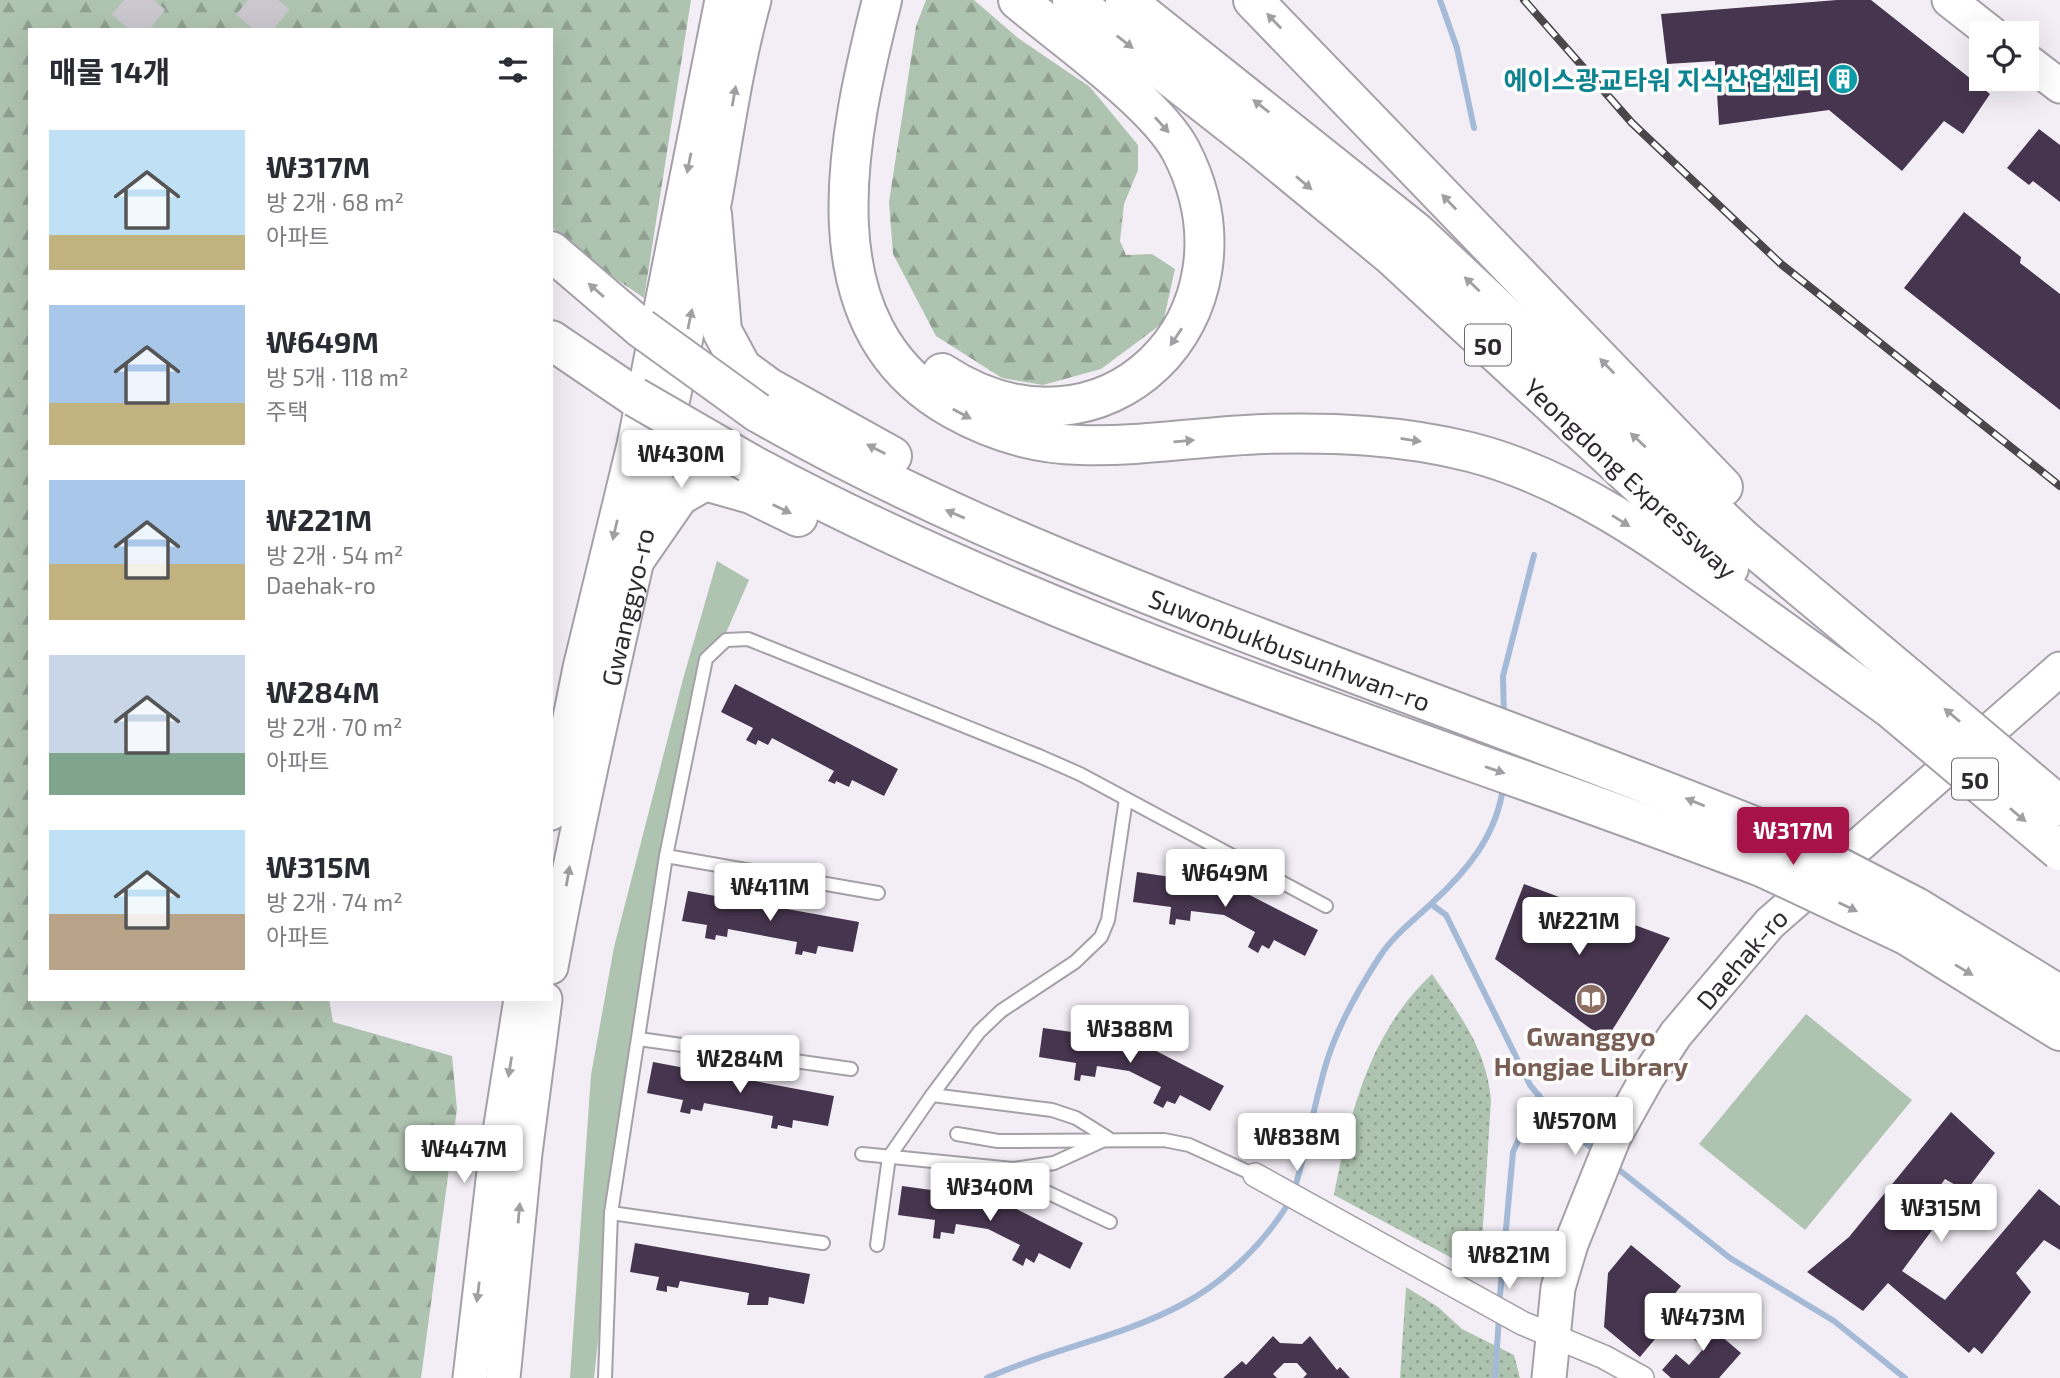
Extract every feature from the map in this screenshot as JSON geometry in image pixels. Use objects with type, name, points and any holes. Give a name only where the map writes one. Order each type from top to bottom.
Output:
[{"type":"highway","points":[[882,0],[856,109],[849,159],[851,247],[862,295],[877,333],[900,369],[938,401],[977,422],[1007,433],[1076,445],[1126,445],[1262,434],[1356,434],[1424,442],[1498,460],[1545,479],[1646,536],[1900,694]]},
{"type":"highway","points":[[903,0],[878,105],[870,163],[870,225],[890,300],[910,342],[944,375],[998,401],[1028,407],[1065,407],[1104,397],[1120,389],[1146,370],[1177,337],[1196,299],[1200,279],[1202,217],[1189,169],[1168,132],[1135,98],[1018,0]]},
{"type":"highway","name":"Yeongdong Expressway","points":[[1072,0],[1261,148],[1392,256],[1750,588],[2060,806]]},
{"type":"highway","name":"Yeongdong Expressway","points":[[1125,0],[1416,232],[1743,539],[2060,851]]},
{"type":"highway","points":[[1253,0],[1900,694]]},
{"type":"highway","points":[[712,214],[722,331],[742,368],[768,387],[875,448],[1428,703]]},
{"type":"highway","name":"Suwonbukbusunhwan-ro","points":[[553,253],[641,328],[757,412],[827,453],[941,508],[1120,584],[1428,703],[1559,750],[2060,995]]},
{"type":"highway","name":"Suwonbukbusunhwan-ro","points":[[553,341],[635,397],[819,500],[934,554],[1108,628],[1567,796],[1772,853]]},
{"type":"highway","points":[[635,561],[679,496],[705,481],[751,494],[1031,621],[1190,679],[1430,748]]},
{"type":"highway","name":"Suwonbukbusunhwan-ro","points":[[1911,921],[2060,1031]]},
{"type":"main road","name":"Gwanggyo-ro","points":[[553,803],[580,668],[634,446],[722,0]]},
{"type":"main road","name":"Gwanggyo-ro","points":[[553,956],[573,846],[635,561],[658,469],[712,214],[745,33],[754,0]]},
{"type":"main road","points":[[1949,0],[1976,21]]},
{"type":"main road","points":[[2039,70],[2060,86]]},
{"type":"main road","name":"Daehak-ro","points":[[1549,1378],[1558,1288],[1589,1198],[1614,1137],[1647,1078],[1676,1034],[1756,938],[2060,669]]},
{"type":"main road","points":[[470,1378],[495,1163],[521,1001]]},
{"type":"main road","points":[[503,1378],[525,1153],[545,1001]]},
{"type":"street","points":[[1255,1175],[1521,1323],[1604,1357],[1642,1378]]},
{"type":"lane","points":[[605,1378],[611,1213],[666,856],[706,659],[726,640],[748,639],[1039,756],[1126,799],[1326,906]]},
{"type":"lane","points":[[877,1245],[888,1157],[932,1095],[979,1032],[1002,1011],[1075,962],[1101,937],[1108,920],[1126,799]]},
{"type":"lane","points":[[666,856],[878,893]]},
{"type":"lane","points":[[639,1039],[851,1069]]},
{"type":"lane","points":[[932,1095],[1052,1110],[1076,1118],[1108,1138]]},
{"type":"lane","points":[[957,1134],[998,1141],[1108,1138],[1164,1140],[1189,1145],[1255,1175]]},
{"type":"lane","points":[[862,1154],[996,1168],[1037,1167],[1054,1163],[1108,1138]]},
{"type":"lane","points":[[996,1168],[1110,1222]]},
{"type":"lane","points":[[611,1213],[824,1243]]},
{"type":"green space","points":[[0,0],[691,0],[644,298],[600,268],[553,229],[553,28],[28,28],[28,1001],[329,1001],[333,1022],[452,1056],[457,1109],[421,1378],[0,1378]]},
{"type":"green space","points":[[926,0],[974,0],[1018,38],[1090,87],[1138,145],[1138,170],[1124,204],[1120,241],[1126,255],[1152,254],[1175,269],[1163,323],[1101,369],[1043,385],[1002,378],[936,336],[893,254],[889,202],[916,26]]},
{"type":"green space","points":[[717,561],[749,580],[706,679],[626,1084],[594,1378],[570,1378],[591,1075],[614,947],[683,679]]},
{"type":"green space","points":[[1432,974],[1478,1049],[1488,1081],[1491,1100],[1480,1273],[1334,1195],[1347,1134],[1365,1076],[1392,1022],[1410,997]]},
{"type":"green space","points":[[1806,1014],[1912,1100],[1805,1230],[1699,1144]]},
{"type":"green space","points":[[1406,1287],[1438,1307],[1462,1329],[1514,1355],[1520,1378],[1400,1378]]},
{"type":"building","name":"에이스광교타워 지식산업센터","points":[[1837,0],[1871,0],[1969,77],[1969,91],[1986,91],[1990,94],[1963,134],[1944,121],[1902,171],[1829,110],[1719,125],[1715,61],[1667,64],[1661,14]]},
{"type":"building","points":[[2039,129],[2060,145],[2060,202],[2033,181],[2029,185],[2007,168]]},
{"type":"building","points":[[1964,212],[2021,257],[2020,263],[2060,294],[2060,410],[1904,288]]},
{"type":"building","points":[[735,684],[898,769],[884,796],[852,780],[849,787],[836,781],[835,784],[828,781],[834,771],[772,738],[768,745],[758,740],[756,745],[746,740],[753,728],[721,712]]},
{"type":"building","points":[[1137,872],[1232,886],[1318,930],[1305,956],[1274,940],[1269,949],[1262,945],[1258,953],[1248,947],[1255,932],[1224,915],[1191,911],[1190,921],[1176,919],[1175,925],[1169,924],[1171,907],[1133,902]]},
{"type":"building","name":"Gwanggyo Hongjae Library","points":[[1524,884],[1670,938],[1606,1040],[1495,959]]},
{"type":"building","points":[[688,891],[859,922],[853,952],[818,946],[816,954],[803,951],[802,955],[795,954],[797,942],[728,929],[727,937],[716,935],[715,940],[705,938],[707,925],[682,921]]},
{"type":"building","points":[[1043,1028],[1137,1041],[1224,1086],[1210,1111],[1180,1095],[1175,1104],[1167,1101],[1163,1108],[1153,1103],[1161,1087],[1129,1071],[1097,1066],[1095,1077],[1081,1075],[1080,1081],[1074,1080],[1076,1063],[1039,1057]]},
{"type":"building","points":[[653,1062],[834,1096],[828,1126],[793,1120],[792,1128],[778,1125],[777,1129],[771,1128],[773,1116],[704,1103],[702,1111],[691,1109],[690,1114],[680,1112],[683,1100],[647,1093]]},
{"type":"building","points":[[1951,1112],[1995,1153],[1966,1191],[1945,1179],[1926,1205],[1941,1218],[1902,1271],[1945,1300],[2039,1189],[2060,1206],[2060,1250],[2044,1240],[2016,1273],[2031,1292],[1982,1354],[1974,1347],[1969,1353],[1888,1283],[1863,1311],[1807,1272],[1849,1237]]},
{"type":"building","points":[[902,1186],[997,1199],[1083,1243],[1070,1269],[1039,1253],[1034,1263],[1026,1258],[1023,1266],[1012,1260],[1020,1245],[988,1229],[956,1224],[954,1234],[941,1232],[940,1239],[933,1238],[935,1220],[898,1215]]},
{"type":"building","points":[[635,1243],[810,1274],[804,1304],[769,1297],[768,1305],[747,1305],[749,1293],[680,1281],[678,1288],[667,1286],[667,1292],[656,1290],[659,1277],[630,1272]]},
{"type":"building","points":[[1631,1245],[1681,1286],[1669,1301],[1680,1309],[1640,1357],[1604,1327],[1608,1273]]},
{"type":"building","points":[[1692,1311],[1741,1353],[1719,1378],[1671,1378],[1662,1370],[1676,1354],[1689,1365],[1704,1348],[1679,1326]]},
{"type":"building","points":[[1273,1336],[1280,1343],[1302,1344],[1310,1336],[1337,1370],[1340,1367],[1350,1378],[1303,1378],[1307,1374],[1297,1363],[1284,1363],[1273,1374],[1277,1378],[1223,1378],[1242,1361],[1246,1365]]},
{"type":"waterway","points":[[1440,0],[1457,48],[1474,128]]},
{"type":"waterway","points":[[1504,717],[1503,676],[1534,555]]},
{"type":"waterway","points":[[1294,1191],[1324,1071],[1334,1042],[1363,983],[1398,934],[1445,891],[1478,852],[1494,822],[1503,788]]},
{"type":"waterway","points":[[1431,904],[1446,915],[1530,1085],[1563,1125],[1597,1152]]},
{"type":"waterway","points":[[1499,1306],[1513,1152],[1539,1095]]},
{"type":"waterway","points":[[1613,1165],[1730,1258],[1834,1321],[1905,1378]]},
{"type":"waterway","points":[[987,1378],[1136,1325],[1199,1295],[1229,1272],[1256,1246],[1290,1201]]},
{"type":"waterway","points":[[1495,1378],[1499,1317]]},
{"type":"tunnel","points":[[124,0],[158,28]]},
{"type":"tunnel","points":[[248,0],[283,28]]},
{"type":"railway","points":[[1524,0],[1632,123],[1781,264],[2060,486]]},
{"type":"place","name":"에이스광교타워 지식산업센터","points":[[1843,79]]},
{"type":"place","name":"Gwanggyo Hongjae Library","points":[[1591,999]]}]
